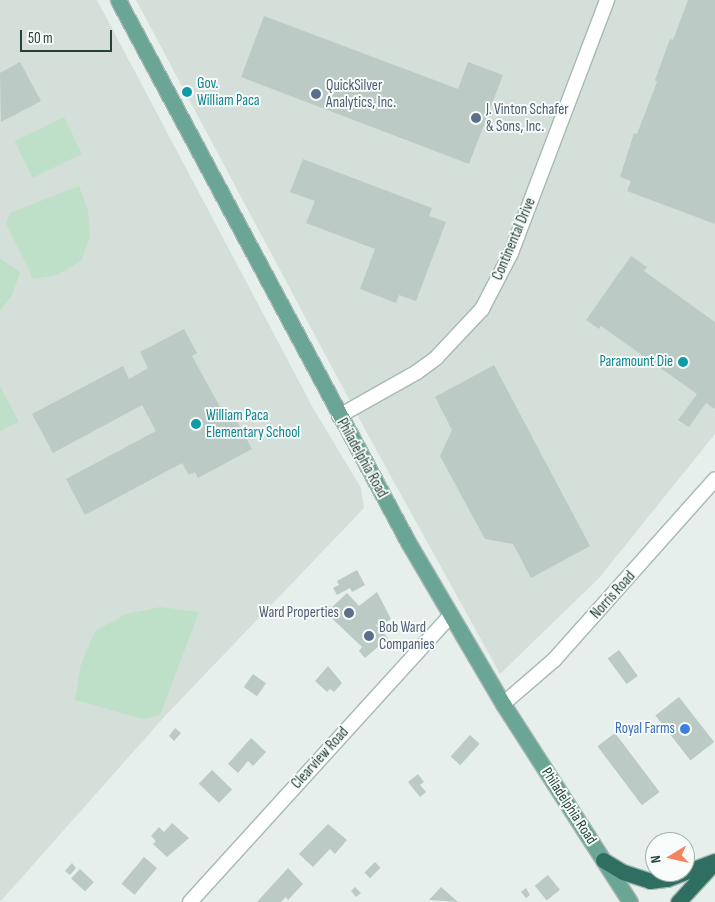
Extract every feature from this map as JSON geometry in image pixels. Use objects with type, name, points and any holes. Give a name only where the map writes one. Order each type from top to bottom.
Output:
[{"type":"highway","points":[[603,860],[622,872],[650,881],[674,877],[715,861]]},
{"type":"highway","points":[[678,902],[715,861]]},
{"type":"main road","name":"Philadelphia Road","points":[[118,0],[339,416],[450,616],[503,704],[630,902]]},
{"type":"street","name":"Continental Drive","points":[[339,416],[417,372],[436,358],[482,309],[511,253],[607,0]]},
{"type":"street","name":"Norris Road","points":[[503,704],[554,660],[715,479]]},
{"type":"street","name":"Clearview Road","points":[[190,902],[450,616]]},
{"type":"shaded area","points":[[0,0],[97,0],[313,408],[361,488],[364,508],[165,716],[0,902],[0,311],[12,296],[19,273],[0,258]]},
{"type":"shaded area","points":[[136,0],[715,0],[715,434],[599,578],[500,674],[367,433]]},
{"type":"green space","points":[[64,117],[82,154],[33,178],[15,141]]},
{"type":"green space","points":[[79,186],[88,211],[90,237],[81,261],[57,275],[33,279],[6,224],[10,213]]},
{"type":"green space","points":[[0,258],[20,272],[12,296],[0,311]]},
{"type":"green space","points":[[0,386],[19,422],[0,431]]},
{"type":"green space","points":[[160,607],[199,612],[160,715],[143,719],[75,700],[81,664],[95,631],[126,614]]},
{"type":"building","points":[[688,0],[715,0],[715,224],[627,191],[631,181],[620,177],[634,133],[637,134],[657,82],[655,80],[670,39],[673,40]]},
{"type":"building","points":[[264,16],[458,89],[468,62],[503,75],[469,164],[241,77]]},
{"type":"building","points":[[20,62],[41,101],[1,122],[0,73]]},
{"type":"building","points":[[303,159],[432,208],[429,216],[446,222],[416,301],[399,295],[396,303],[360,289],[375,249],[306,223],[315,201],[290,192]]},
{"type":"building","name":"Paramount Die","points":[[631,256],[647,267],[644,271],[715,322],[715,409],[706,403],[689,427],[678,420],[697,394],[601,326],[599,329],[586,320]]},
{"type":"building","name":"William Paca Elementary School","points":[[184,329],[197,353],[192,356],[225,416],[232,412],[252,449],[198,478],[195,472],[189,475],[182,463],[85,515],[66,479],[156,431],[142,405],[53,453],[32,414],[123,366],[129,379],[148,368],[140,352]]},
{"type":"building","points":[[494,365],[590,546],[531,578],[513,544],[485,539],[440,456],[452,430],[435,397]]},
{"type":"building","points":[[357,570],[365,585],[352,592],[350,588],[337,595],[333,588],[339,585],[337,581]]},
{"type":"building","points":[[377,592],[391,619],[380,626],[375,624],[388,638],[365,658],[359,651],[362,647],[323,610],[328,605],[331,608],[347,593],[359,606]]},
{"type":"building","points":[[619,650],[638,676],[626,684],[608,658]]},
{"type":"building","points":[[328,666],[342,683],[334,692],[330,689],[327,692],[315,681]]},
{"type":"building","points":[[253,674],[266,683],[257,696],[244,687]]},
{"type":"building","name":"Royal Farms","points":[[679,697],[714,742],[690,760],[655,715]]},
{"type":"building","points":[[175,728],[181,733],[174,741],[169,736]]},
{"type":"building","name":"Royal Farms","points":[[615,733],[660,792],[642,805],[597,746]]},
{"type":"building","points":[[470,735],[480,744],[460,765],[451,757]]},
{"type":"building","points":[[251,738],[266,752],[253,766],[248,761],[238,773],[228,764]]},
{"type":"building","points":[[212,770],[232,789],[219,803],[199,784]]},
{"type":"building","points":[[418,774],[424,782],[420,785],[426,792],[420,797],[408,782]]},
{"type":"building","points":[[172,823],[189,838],[167,857],[153,844],[156,841],[151,836],[159,827],[164,832]]},
{"type":"building","points":[[328,824],[347,840],[335,854],[330,849],[313,867],[299,854]]},
{"type":"building","points":[[144,857],[157,868],[135,895],[122,884]]},
{"type":"building","points":[[375,862],[381,868],[370,878],[364,873]]},
{"type":"building","points":[[72,863],[76,868],[70,875],[65,871]]},
{"type":"building","points":[[288,868],[303,884],[288,900],[286,897],[281,902],[257,902]]},
{"type":"building","points":[[80,869],[94,882],[85,891],[71,879]]},
{"type":"building","points":[[548,875],[560,890],[547,900],[535,886]]},
{"type":"building","points":[[355,887],[361,893],[356,897],[351,891]]},
{"type":"building","points":[[441,887],[458,902],[429,900]]},
{"type":"building","points":[[526,888],[530,895],[526,898],[521,892]]},
{"type":"place","name":"Gov. William Paca","points":[[187,92]]},
{"type":"place","name":"QuickSilver Analytics, Inc.","points":[[316,94]]},
{"type":"place","name":"J. Vinton Schafer & Sons, Inc.","points":[[476,118]]},
{"type":"place","name":"Paramount Die","points":[[683,362]]},
{"type":"place","name":"William Paca Elementary School","points":[[196,424]]},
{"type":"place","name":"Ward Properties","points":[[349,613]]},
{"type":"place","name":"Bob Ward Companies","points":[[369,636]]},
{"type":"place","name":"Royal Farms","points":[[685,729]]}]
